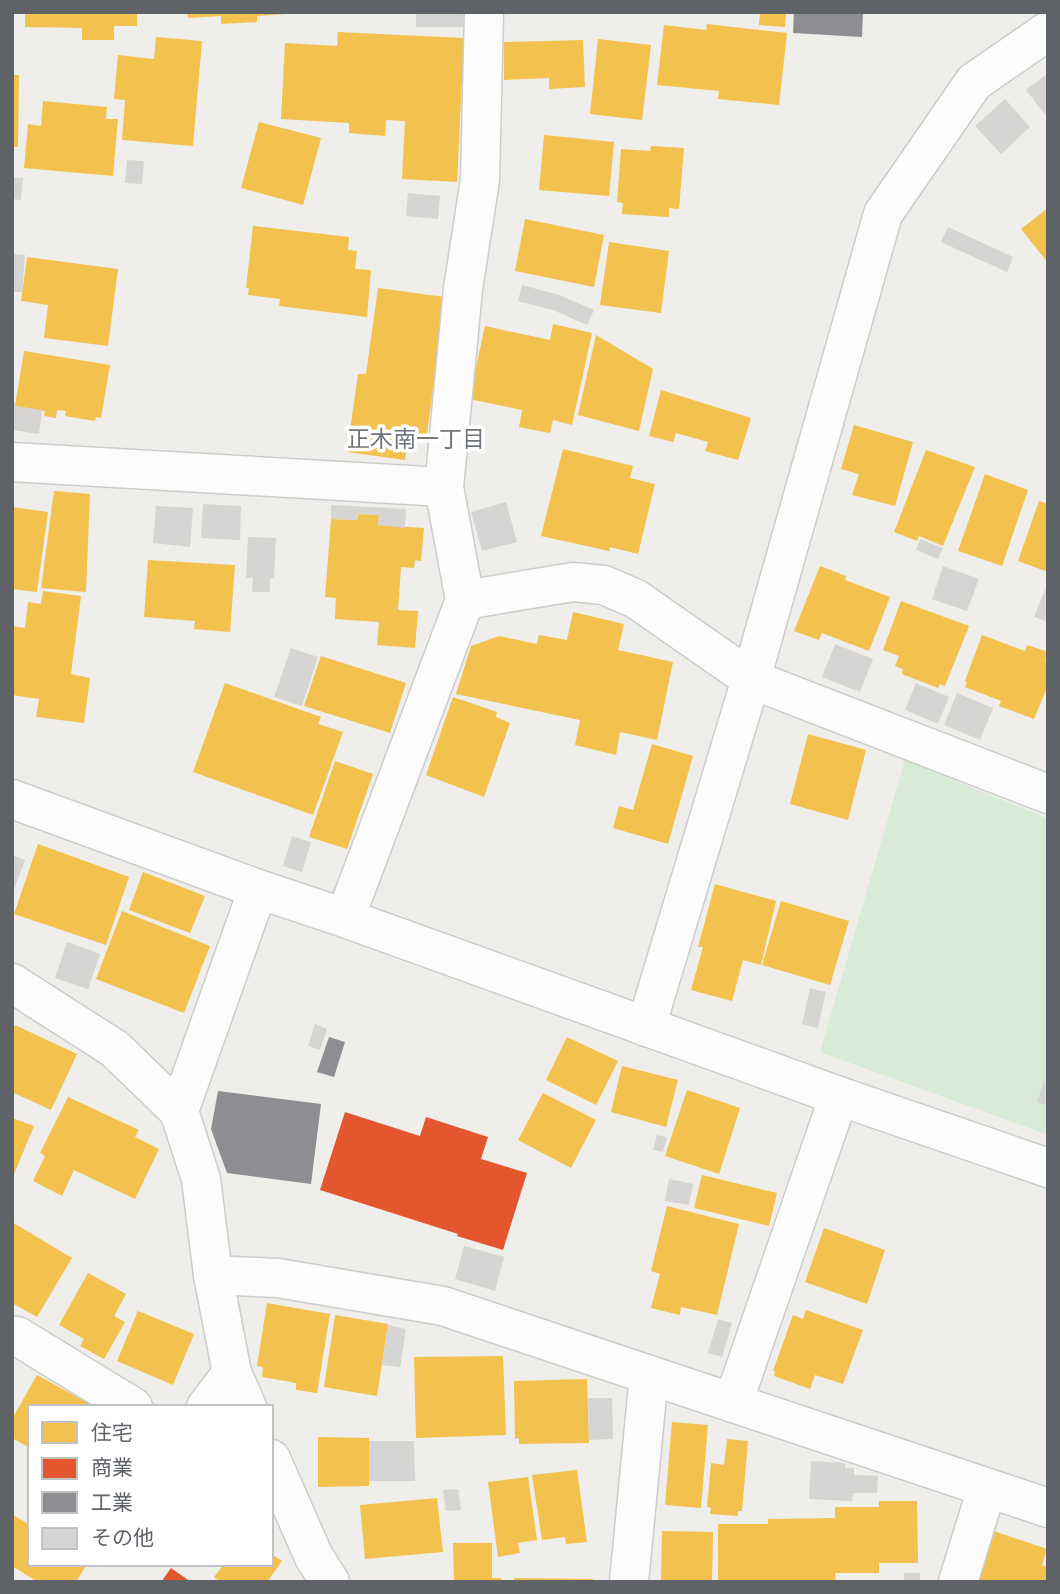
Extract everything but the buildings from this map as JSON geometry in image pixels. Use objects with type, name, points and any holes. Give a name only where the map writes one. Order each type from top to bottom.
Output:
[{"type":"street","points":[[345,918],[465,600],[444,487],[463,289],[480,180],[484,12]]},
{"type":"street","points":[[646,1027],[751,679],[883,215],[974,82],[1048,31]]},
{"type":"street","points":[[12,462],[444,487]]},
{"type":"street","points":[[465,600],[573,582],[604,585],[636,599],[751,679],[1045,783]]},
{"type":"street","points":[[12,799],[839,1096],[1048,1168]]},
{"type":"street","points":[[179,1111],[258,889]]},
{"type":"street","points":[[12,983],[115,1049],[179,1111],[201,1179],[213,1275],[232,1373],[246,1405]]},
{"type":"street","points":[[733,1403],[839,1096]]},
{"type":"street","points":[[213,1275],[278,1278],[443,1306],[1048,1508]]},
{"type":"street","points":[[17,1336],[130,1405]]},
{"type":"street","points":[[208,1405],[232,1373]]},
{"type":"street","points":[[629,1582],[649,1375]]},
{"type":"street","points":[[273,1464],[314,1557],[330,1582]]},
{"type":"street","points":[[958,1582],[987,1488]]},
{"type":"green space","points":[[905,760],[1048,819],[1048,1135],[820,1052]]},
{"type":"district","name":"正木南一丁目","points":[[416,438]]}]
